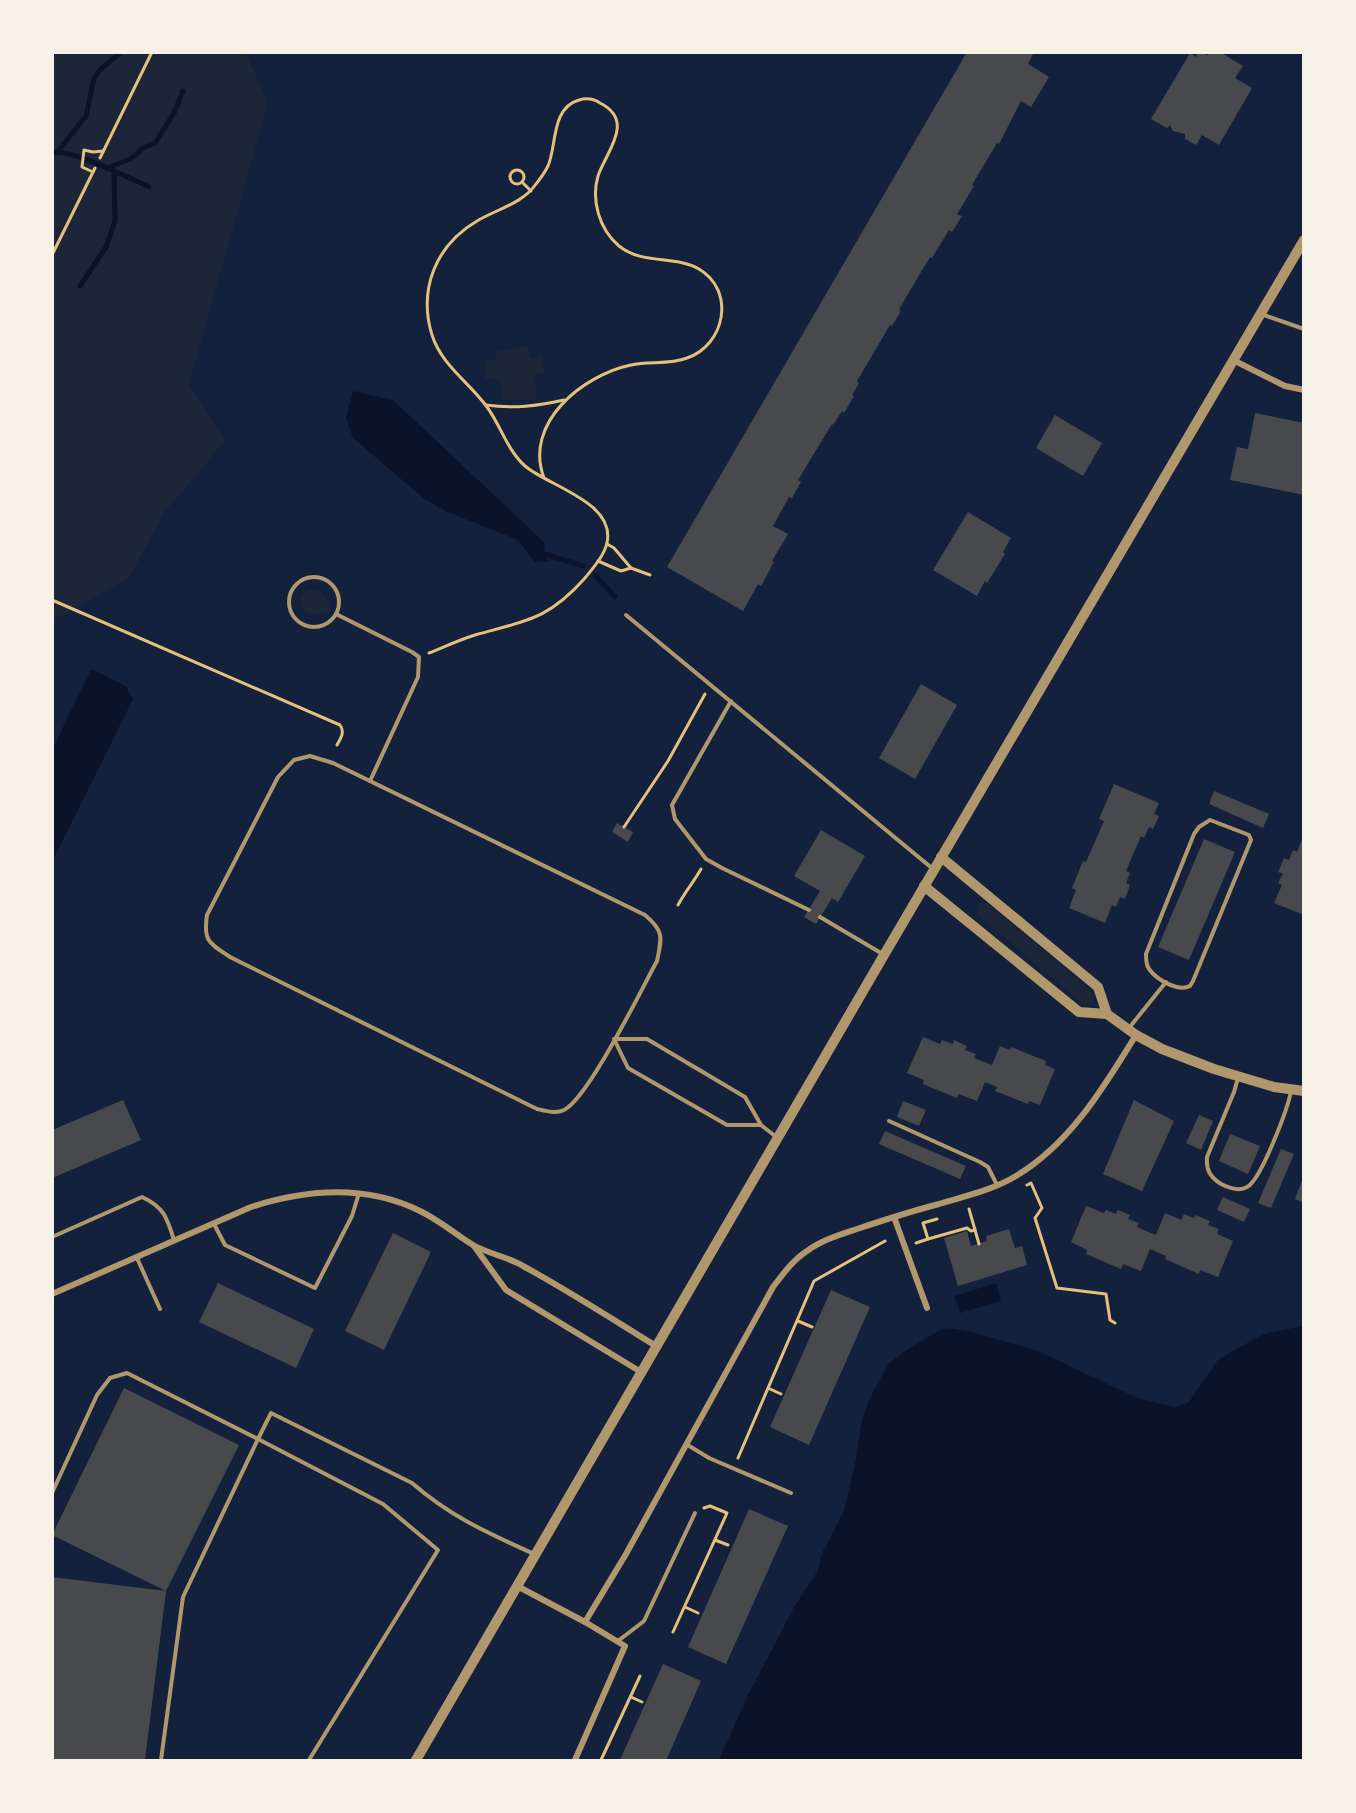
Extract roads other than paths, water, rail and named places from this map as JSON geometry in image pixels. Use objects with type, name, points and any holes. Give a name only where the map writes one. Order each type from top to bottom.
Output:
[{"type":"street","points":[[416,1761],[924,886],[1304,240]]},
{"type":"street","points":[[1233,360],[1285,386],[1304,390]]},
{"type":"street","points":[[942,857],[1098,987],[1107,1014]]},
{"type":"street","points":[[924,886],[1079,1012],[1107,1014],[1161,1049],[1238,1077],[1304,1091]]},
{"type":"street","points":[[585,1622],[626,1554],[773,1287],[788,1267],[806,1251],[827,1239],[894,1216],[997,1186],[1023,1172],[1055,1146],[1077,1123],[1132,1032]]},
{"type":"street","points":[[52,1294],[252,1207],[278,1199],[326,1192],[359,1193],[402,1203],[419,1211],[450,1228],[474,1245],[522,1265],[656,1346]]},
{"type":"street","points":[[894,1216],[927,1308]]},
{"type":"street","points":[[474,1245],[506,1290],[641,1372]]},
{"type":"street","points":[[517,1586],[625,1646],[575,1761]]},
{"type":"lane","points":[[1260,313],[1304,329]]},
{"type":"lane","points":[[310,577],[325,580],[332,584],[339,599],[336,614],[323,626],[306,627],[292,616],[288,599],[302,580],[310,577]]},
{"type":"lane","points":[[336,614],[419,657],[418,677],[370,781]]},
{"type":"lane","points":[[626,615],[934,869]]},
{"type":"lane","points":[[732,701],[672,805],[675,819],[706,859],[809,910]]},
{"type":"lane","points":[[310,756],[333,763],[645,915],[657,925],[662,942],[657,961],[614,1039],[586,1087],[567,1109],[559,1112],[537,1109],[230,957],[213,946],[204,933],[207,915],[279,777],[294,760],[310,756]]},
{"type":"lane","points":[[1210,820],[1249,835],[1250,844],[1190,986],[1181,988],[1166,982],[1149,969],[1146,954],[1194,834],[1199,827],[1210,820]]},
{"type":"lane","points":[[820,917],[884,955]]},
{"type":"lane","points":[[1132,1032],[1166,982]]},
{"type":"lane","points":[[614,1039],[647,1039],[745,1097],[761,1125],[778,1139]]},
{"type":"lane","points":[[614,1039],[628,1068],[727,1125],[761,1125]]},
{"type":"lane","points":[[1238,1077],[1206,1164],[1209,1175],[1224,1186],[1234,1189],[1248,1187],[1257,1177],[1283,1118],[1291,1090]]},
{"type":"lane","points":[[889,1121],[980,1162],[988,1167],[997,1186]]},
{"type":"lane","points":[[214,1224],[225,1245],[315,1288],[352,1216],[359,1193]]},
{"type":"lane","points":[[52,1237],[142,1197],[153,1202],[165,1214],[175,1241]]},
{"type":"lane","points":[[137,1258],[160,1309]]},
{"type":"lane","points":[[52,1493],[97,1395],[110,1378],[127,1372],[383,1504],[438,1550],[309,1761]]},
{"type":"lane","points":[[161,1761],[183,1597],[270,1413],[412,1483],[459,1519],[535,1555]]},
{"type":"lane","points":[[686,1444],[709,1458],[791,1493]]},
{"type":"lane","points":[[618,1642],[645,1621],[695,1513]]},
{"type":"waterway","points":[[59,150],[86,116],[94,78],[121,52]]},
{"type":"waterway","points":[[107,168],[132,158],[143,148],[155,143],[174,113],[183,91]]},
{"type":"waterway","points":[[52,153],[60,152],[85,159],[149,187]]},
{"type":"waterway","points":[[80,286],[106,247],[115,221],[114,172]]},
{"type":"waterway","points":[[544,554],[583,566]]},
{"type":"waterway","points":[[596,576],[615,597]]}]
